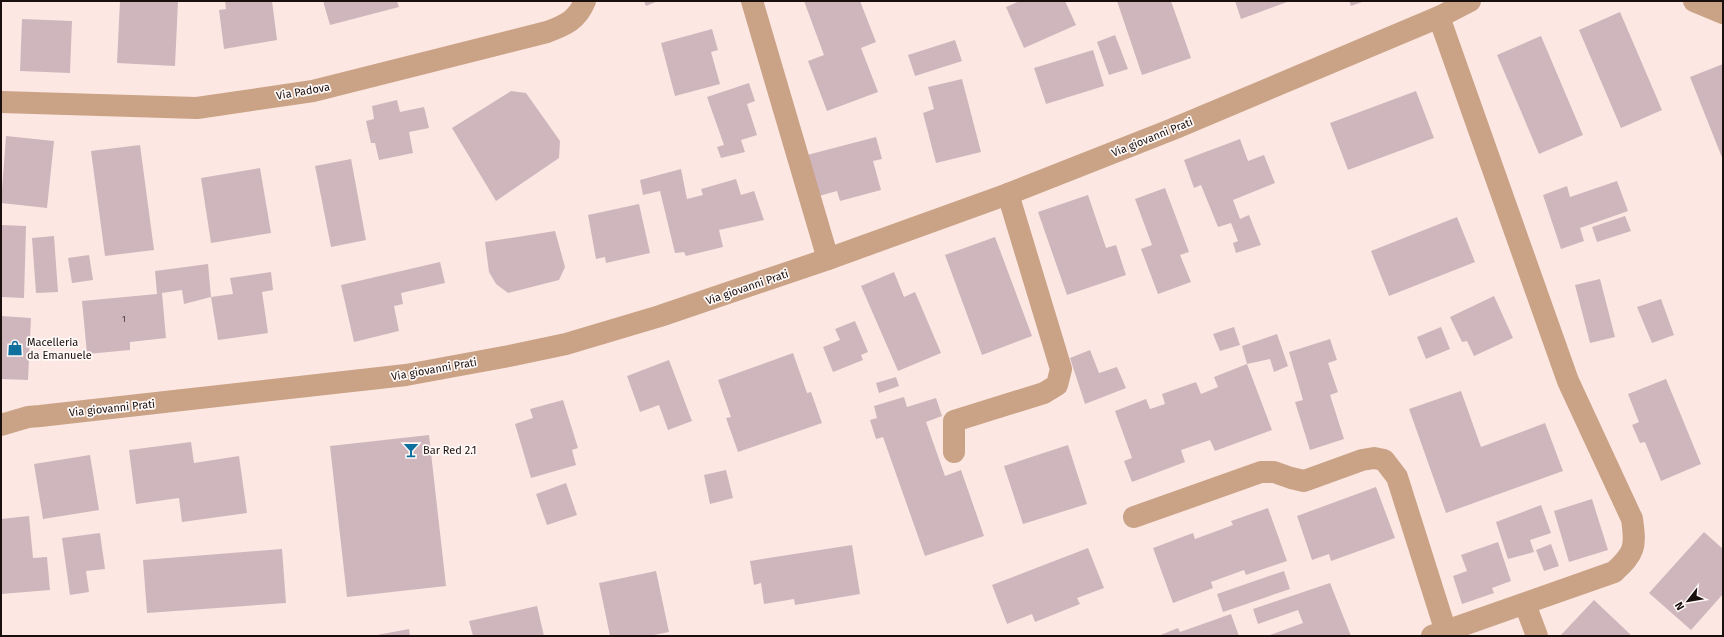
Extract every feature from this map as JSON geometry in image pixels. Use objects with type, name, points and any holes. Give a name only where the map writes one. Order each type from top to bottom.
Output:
[{"type":"street","name":"Via Padova","points":[[1,102],[197,108],[313,91],[547,32],[564,26],[577,16],[585,1]]},
{"type":"street","points":[[752,1],[828,259]]},
{"type":"street","name":"Via giovanni Prati","points":[[28,417],[406,375],[566,344],[660,316],[828,259],[1008,194],[1173,129],[1439,17],[1470,1]]},
{"type":"street","points":[[1694,1],[1723,12]]},
{"type":"street","points":[[1134,517],[1261,472],[1274,472],[1304,481],[1362,460],[1374,458],[1384,460],[1397,477],[1439,634],[1614,572],[1624,563],[1633,550],[1634,535],[1632,519],[1568,381],[1439,17]]},
{"type":"street","points":[[954,452],[954,421],[1044,393],[1056,385],[1061,369],[1008,194]]},
{"type":"street","points":[[1,416],[28,417]]},
{"type":"street","points":[[1,425],[28,417]]},
{"type":"street","points":[[1525,604],[1537,636]]},
{"type":"building","points":[[120,1],[178,1],[175,66],[117,63]]},
{"type":"building","points":[[225,1],[272,1],[277,40],[224,49],[219,10],[226,9]]},
{"type":"building","points":[[323,1],[397,1],[399,7],[330,25]]},
{"type":"building","points":[[644,1],[658,1],[646,6]]},
{"type":"building","points":[[804,1],[860,1],[876,42],[861,48],[878,92],[827,111],[808,61],[824,55]]},
{"type":"building","points":[[1020,1],[1065,1],[1076,25],[1024,48],[1006,7]]},
{"type":"building","points":[[1117,1],[1171,1],[1191,58],[1142,75]]},
{"type":"building","points":[[1235,1],[1290,1],[1241,19]]},
{"type":"building","points":[[1349,1],[1365,1],[1351,6]]},
{"type":"building","points":[[1620,12],[1662,110],[1621,128],[1579,30]]},
{"type":"building","points":[[22,19],[72,21],[70,73],[20,71]]},
{"type":"building","points":[[712,29],[718,50],[711,52],[720,84],[675,96],[661,43]]},
{"type":"building","points":[[1115,35],[1128,69],[1109,75],[1097,42]]},
{"type":"building","points":[[1541,36],[1583,135],[1539,154],[1497,55]]},
{"type":"building","points":[[955,40],[962,61],[915,76],[908,55]]},
{"type":"building","points":[[1093,50],[1104,86],[1046,104],[1034,68]]},
{"type":"building","points":[[1723,64],[1723,160],[1690,77]]},
{"type":"building","points":[[962,79],[981,152],[936,163],[923,113],[934,109],[928,87]]},
{"type":"building","points":[[749,83],[755,101],[747,104],[757,135],[741,140],[745,152],[721,158],[717,147],[724,145],[707,97]]},
{"type":"building","points":[[511,91],[526,93],[560,141],[559,158],[496,201],[452,128]]},
{"type":"building","points":[[1416,91],[1434,138],[1348,170],[1330,123]]},
{"type":"building","points":[[397,100],[400,112],[424,107],[429,128],[409,132],[413,153],[379,160],[375,143],[371,143],[366,121],[374,119],[372,106]]},
{"type":"building","points":[[6,136],[54,141],[47,208],[1,203]]},
{"type":"building","points":[[876,137],[882,159],[873,161],[881,190],[840,201],[837,191],[819,196],[807,155]]},
{"type":"building","points":[[1240,139],[1248,161],[1264,155],[1275,183],[1233,200],[1240,219],[1249,215],[1261,245],[1236,253],[1233,243],[1238,241],[1231,223],[1218,227],[1201,185],[1194,188],[1184,160]]},
{"type":"building","points":[[140,145],[154,250],[105,256],[91,151]]},
{"type":"building","points":[[351,159],[366,240],[331,247],[315,166]]},
{"type":"building","points":[[260,168],[271,233],[211,243],[201,178]]},
{"type":"building","points":[[681,169],[687,199],[703,195],[701,189],[736,179],[741,195],[754,191],[764,220],[719,230],[723,247],[686,256],[684,252],[675,253],[660,191],[643,195],[640,180]]},
{"type":"building","points":[[1617,181],[1628,211],[1580,228],[1584,241],[1561,249],[1543,195],[1567,186],[1570,197]]},
{"type":"building","points":[[1165,188],[1189,252],[1180,255],[1191,282],[1158,294],[1141,249],[1152,245],[1135,199]]},
{"type":"building","points":[[1088,195],[1106,248],[1116,245],[1126,275],[1067,295],[1038,212]]},
{"type":"building","points":[[639,204],[650,253],[606,263],[605,257],[596,259],[588,215]]},
{"type":"building","points":[[1625,216],[1631,231],[1597,242],[1592,227]]},
{"type":"building","points":[[1457,217],[1475,262],[1389,296],[1371,251]]},
{"type":"building","points":[[1,225],[26,226],[24,298],[1,297]]},
{"type":"building","points":[[555,231],[565,267],[559,280],[508,293],[496,284],[489,272],[485,242]]},
{"type":"building","points":[[54,236],[58,292],[36,293],[32,238]]},
{"type":"building","points":[[995,237],[1032,336],[982,355],[945,255]]},
{"type":"building","points":[[89,255],[93,280],[72,283],[68,258]]},
{"type":"building","points":[[440,262],[445,283],[401,293],[403,304],[394,306],[399,331],[354,342],[341,285]]},
{"type":"building","points":[[208,264],[211,297],[184,304],[182,290],[162,293],[166,338],[130,342],[130,350],[87,354],[82,301],[157,294],[155,271]]},
{"type":"building","points":[[271,272],[273,290],[262,292],[268,333],[218,340],[211,297],[233,294],[230,278]]},
{"type":"building","points":[[894,272],[904,297],[915,292],[941,353],[898,371],[861,286]]},
{"type":"building","points":[[1600,279],[1615,337],[1590,343],[1575,285]]},
{"type":"building","points":[[1494,296],[1513,338],[1474,356],[1467,341],[1462,342],[1450,317]]},
{"type":"building","points":[[1661,299],[1674,335],[1652,343],[1637,307]]},
{"type":"building","name":"Macelleria da Emanuele","points":[[1,316],[31,318],[28,380],[1,379]]},
{"type":"building","points":[[855,321],[868,352],[861,355],[863,360],[833,372],[823,347],[840,340],[835,329]]},
{"type":"building","points":[[1234,327],[1240,345],[1220,351],[1213,334]]},
{"type":"building","points":[[1441,327],[1450,349],[1426,359],[1417,337]]},
{"type":"building","points":[[1277,334],[1288,366],[1274,372],[1270,359],[1247,364],[1242,346]]},
{"type":"building","points":[[1330,339],[1337,360],[1328,363],[1338,392],[1330,395],[1344,439],[1310,450],[1295,402],[1303,400],[1289,352]]},
{"type":"building","points":[[1090,350],[1099,373],[1117,367],[1126,388],[1085,404],[1070,358]]},
{"type":"building","points":[[793,353],[807,393],[811,392],[822,423],[738,452],[726,418],[731,417],[718,380]]},
{"type":"building","points":[[669,360],[692,421],[668,430],[659,405],[640,412],[627,376]]},
{"type":"building","points":[[1247,364],[1272,430],[1215,451],[1210,440],[1181,450],[1185,462],[1132,482],[1124,461],[1132,458],[1115,411],[1146,399],[1150,409],[1165,404],[1162,394],[1196,382],[1201,394],[1218,387],[1214,377]]},
{"type":"building","points":[[896,377],[899,386],[879,393],[876,383]]},
{"type":"building","points":[[1666,379],[1701,464],[1661,481],[1645,442],[1640,443],[1632,425],[1639,422],[1628,394]]},
{"type":"building","points":[[1461,391],[1481,447],[1545,423],[1563,471],[1446,513],[1409,409]]},
{"type":"building","points":[[904,397],[907,407],[936,398],[942,416],[926,422],[945,476],[961,470],[984,536],[925,556],[883,437],[876,439],[870,420],[877,418],[874,406]]},
{"type":"building","points":[[563,400],[578,448],[572,450],[576,465],[531,478],[515,424],[533,418],[530,409]]},
{"type":"building","points":[[429,435],[446,586],[347,597],[330,446]]},
{"type":"building","points":[[191,442],[194,463],[239,456],[247,513],[182,522],[179,498],[136,504],[129,450]]},
{"type":"building","points":[[1068,445],[1087,504],[1023,524],[1004,466]]},
{"type":"building","points":[[90,455],[99,510],[43,519],[34,464]]},
{"type":"building","points":[[726,470],[733,498],[710,504],[704,475]]},
{"type":"building","points":[[566,483],[577,515],[547,525],[536,494]]},
{"type":"building","points":[[1376,487],[1395,538],[1331,561],[1329,554],[1312,560],[1297,516]]},
{"type":"building","points":[[1592,499],[1608,550],[1569,562],[1554,511]]},
{"type":"building","points":[[1541,505],[1551,533],[1530,540],[1534,552],[1508,559],[1496,522]]},
{"type":"building","points":[[1268,508],[1287,561],[1246,575],[1244,570],[1211,582],[1213,588],[1173,603],[1153,548],[1193,533],[1195,539],[1233,525],[1231,521]]},
{"type":"building","points":[[29,516],[33,558],[47,557],[50,590],[1,594],[1,519]]},
{"type":"building","points":[[1704,532],[1723,549],[1723,594],[1691,630],[1649,593]]},
{"type":"building","points":[[100,533],[105,569],[86,571],[89,592],[70,595],[62,538]]},
{"type":"building","points":[[1498,542],[1511,581],[1492,588],[1494,593],[1462,604],[1453,576],[1467,571],[1461,555]]},
{"type":"building","points":[[1551,544],[1559,566],[1544,571],[1536,550]]},
{"type":"building","points":[[852,545],[860,594],[795,605],[794,599],[764,604],[761,583],[754,585],[750,561]]},
{"type":"building","points":[[1088,548],[1104,588],[1077,598],[1080,604],[1035,622],[1032,614],[1007,624],[992,585]]},
{"type":"building","points":[[282,549],[286,603],[147,613],[143,560]]},
{"type":"building","points":[[656,571],[669,632],[649,636],[610,636],[599,583]]},
{"type":"building","points":[[1284,571],[1290,589],[1223,612],[1217,594]]},
{"type":"building","points":[[1330,583],[1351,636],[1267,636],[1303,623],[1298,610],[1258,624],[1253,609]]},
{"type":"building","points":[[1594,600],[1632,636],[1560,636]]},
{"type":"building","points":[[537,606],[544,636],[473,636],[469,621]]},
{"type":"building","points":[[1231,614],[1239,636],[1158,636],[1178,628],[1180,632]]},
{"type":"building","points":[[409,629],[410,636],[377,636],[377,635]]},
{"type":"place","name":"Macelleria da Emanuele","points":[[15,348]]},
{"type":"place","name":"Bar Red 2.1","points":[[411,450]]}]
